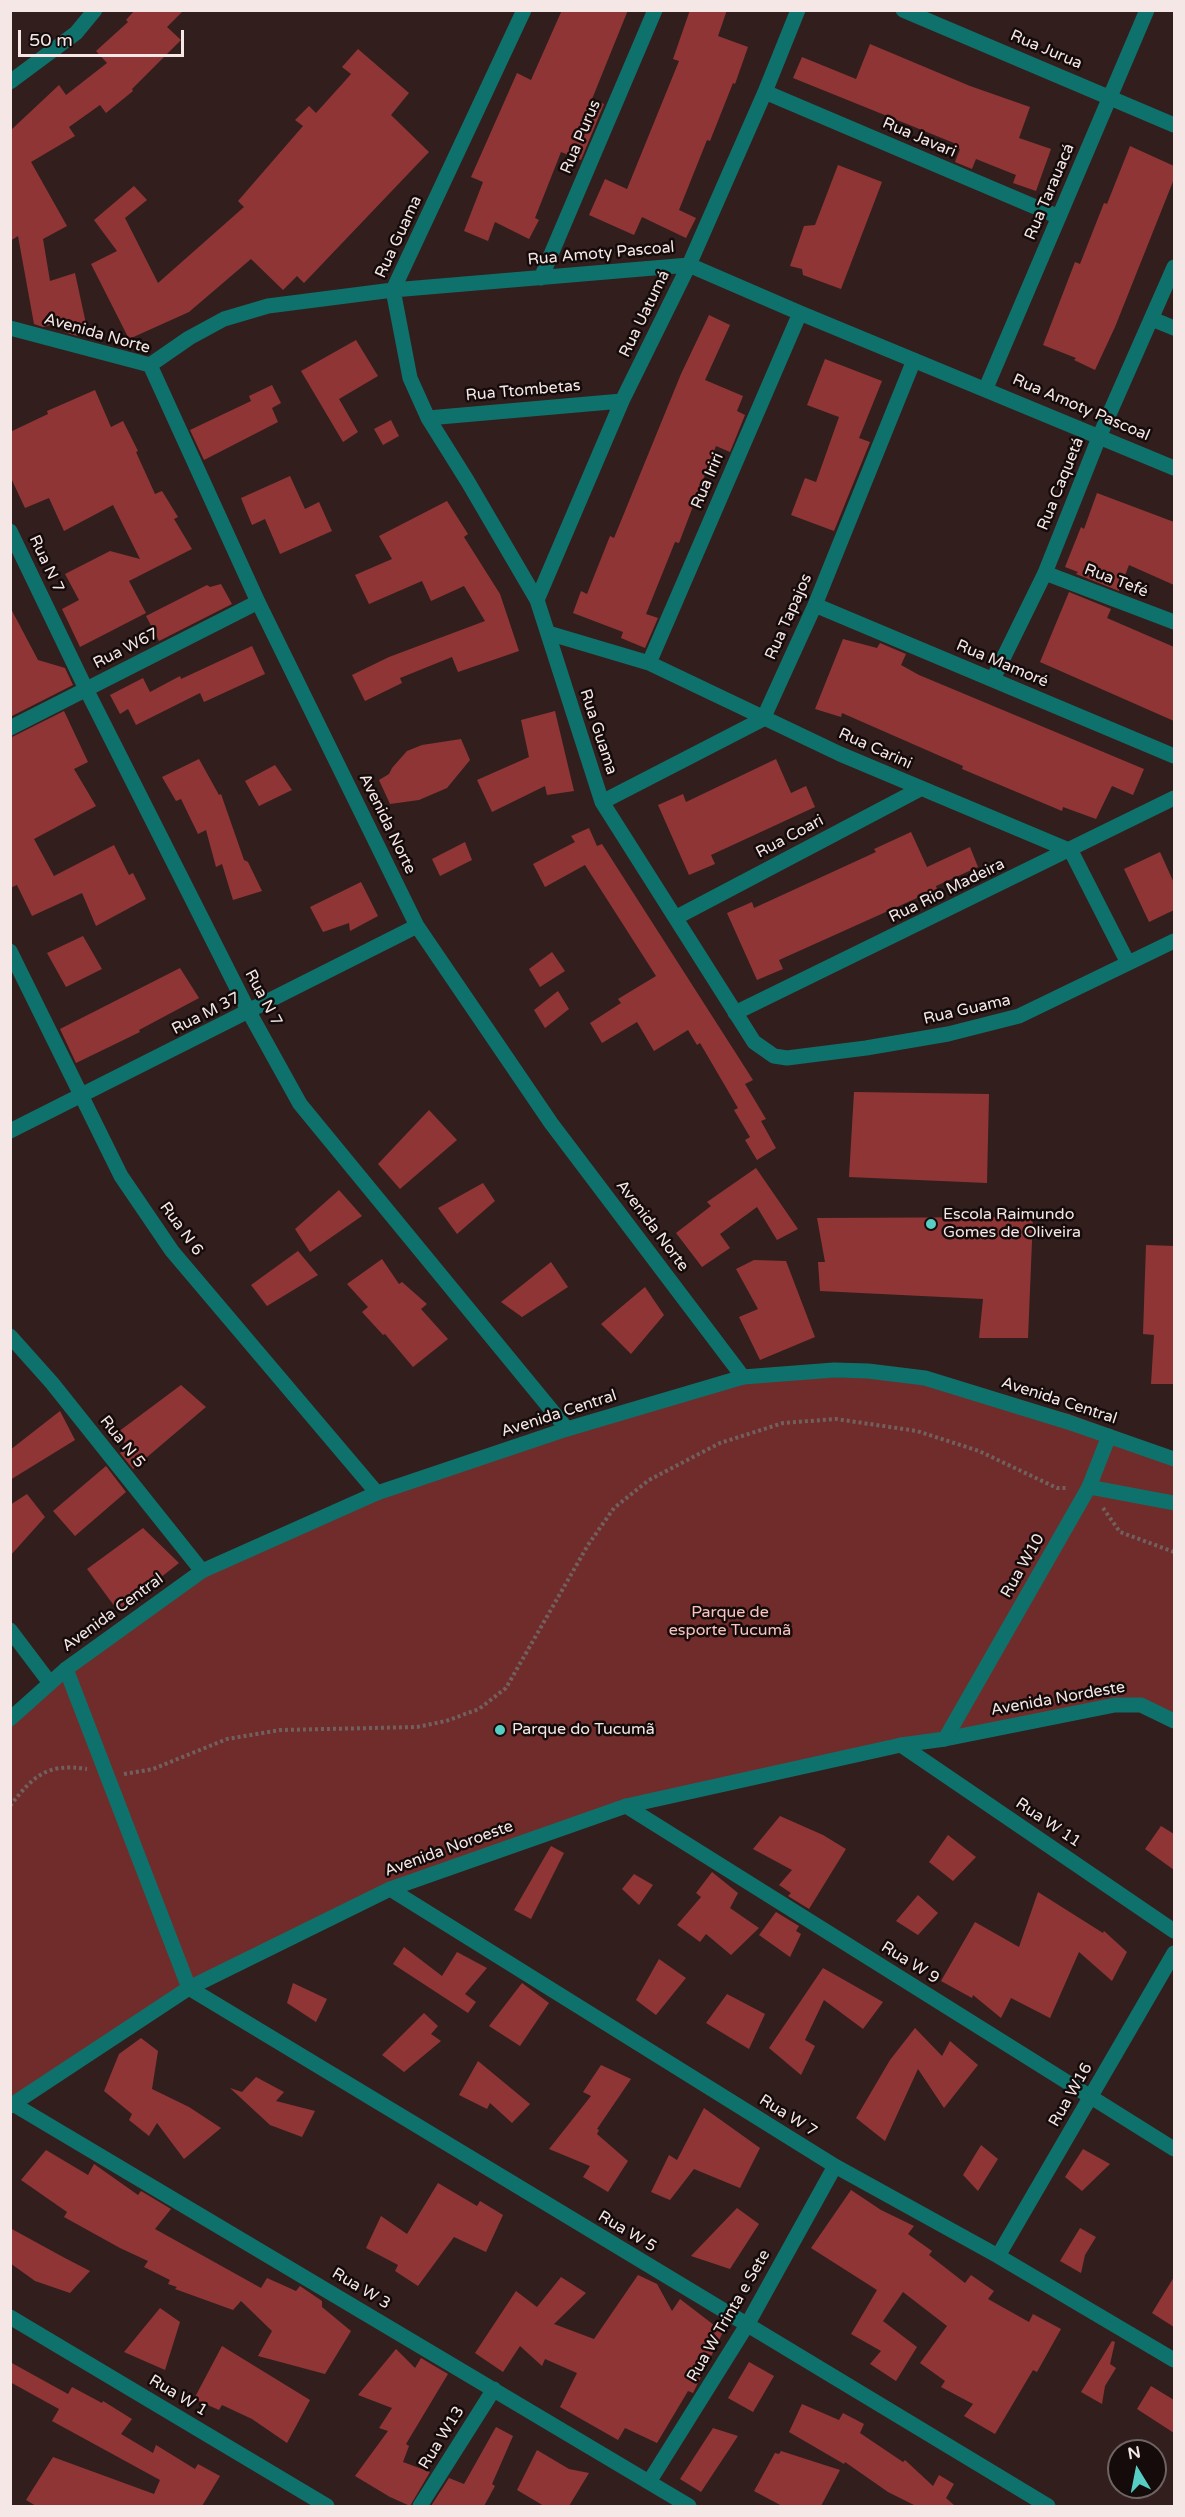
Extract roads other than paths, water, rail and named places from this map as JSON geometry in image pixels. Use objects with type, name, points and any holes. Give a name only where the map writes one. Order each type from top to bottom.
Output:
[{"type":"street","points":[[10,82],[75,33],[95,10]]},
{"type":"street","name":"Rua Guama","points":[[524,10],[393,290],[410,378],[428,418],[537,600],[602,802],[677,917],[754,1042],[774,1056],[787,1058],[948,1034],[1019,1017],[1174,942]]},
{"type":"street","name":"Rua Purus","points":[[541,278],[655,10]]},
{"type":"street","name":"Rua Uatumá","points":[[537,600],[622,401],[689,265],[765,92],[798,10]]},
{"type":"street","name":"Rua Jurua","points":[[903,10],[1174,125]]},
{"type":"street","name":"Rua Tarauacá","points":[[986,388],[1147,10]]},
{"type":"street","name":"Rua Javari","points":[[765,92],[1059,217]]},
{"type":"street","name":"Rua Amoty Pascoal","points":[[150,365],[189,338],[224,319],[268,306],[393,290],[689,265],[800,313],[1100,435],[1174,468]]},
{"type":"street","name":"Rua Caquetá","points":[[993,680],[1045,573],[1100,435],[1174,267]]},
{"type":"street","name":"Rua Iriri","points":[[649,663],[800,313]]},
{"type":"street","points":[[1152,319],[1174,328]]},
{"type":"street","name":"Avenida Norte","points":[[10,328],[150,365],[258,602],[417,926],[551,1123],[743,1377]]},
{"type":"street","name":"Rua Tapajos","points":[[763,719],[815,605],[914,360]]},
{"type":"street","name":"Rua Ttombetas","points":[[428,418],[622,401]]},
{"type":"street","name":"Rua N 7","points":[[10,531],[86,689],[249,1012],[300,1104],[567,1429]]},
{"type":"street","name":"Rua Tefé","points":[[1045,573],[1174,622]]},
{"type":"street","name":"Rua W67","points":[[10,728],[258,602]]},
{"type":"street","name":"Rua Mamoré","points":[[815,605],[1174,756]]},
{"type":"street","name":"Rua Carini","points":[[548,633],[649,663],[763,719],[920,789],[1071,851]]},
{"type":"street","points":[[602,802],[763,719]]},
{"type":"street","name":"Rua Coari","points":[[677,917],[920,789]]},
{"type":"street","name":"Rua Rio Madeira","points":[[735,1013],[1071,851],[1174,798]]},
{"type":"street","points":[[1071,851],[1128,963]]},
{"type":"street","name":"Rua M 37","points":[[10,1131],[417,926]]},
{"type":"street","name":"Rua N 6","points":[[10,951],[121,1176],[172,1251],[377,1493]]},
{"type":"street","name":"Rua N 5","points":[[10,1336],[52,1383],[202,1572]]},
{"type":"street","name":"Avenida Central","points":[[10,1719],[66,1669],[202,1572],[377,1493],[567,1429],[743,1377],[834,1370],[868,1371],[926,1378],[1174,1459]]},
{"type":"street","name":"Rua W10","points":[[945,1738],[1089,1487],[1109,1436]]},
{"type":"street","points":[[1089,1487],[1174,1503]]},
{"type":"street","points":[[10,1630],[50,1683]]},
{"type":"street","points":[[66,1669],[189,1988]]},
{"type":"street","name":"Avenida Nordeste","points":[[945,1738],[1115,1705],[1141,1705],[1174,1721]]},
{"type":"street","name":"Avenida Noroeste","points":[[12,2105],[189,1988],[390,1889],[626,1806],[901,1745],[945,1738]]},
{"type":"street","name":"Rua W 11","points":[[901,1745],[1174,1931]]},
{"type":"street","name":"Rua W 9","points":[[626,1806],[1174,2149]]},
{"type":"street","name":"Rua W 7","points":[[390,1889],[835,2166],[998,2256],[1174,2360]]},
{"type":"street","name":"Rua W16","points":[[998,2256],[1174,1953]]},
{"type":"street","name":"Rua W 5","points":[[189,1988],[1048,2506]]},
{"type":"street","name":"Rua W 3","points":[[12,2105],[689,2506]]},
{"type":"street","name":"Rua W Trinta e Sete","points":[[649,2482],[747,2325],[835,2166]]},
{"type":"street","name":"Rua W 1","points":[[10,2317],[327,2506]]},
{"type":"street","name":"Rua W13","points":[[420,2506],[494,2389]]},
{"type":"place","name":"Escola Raimundo Gomes de Oliveira","points":[[931,1224]]},
{"type":"place","name":"Parque do Tucumã","points":[[500,1730]]},
{"type":"park label","name":"Parque de esporte Tucumã","points":[[730,1622]]}]
